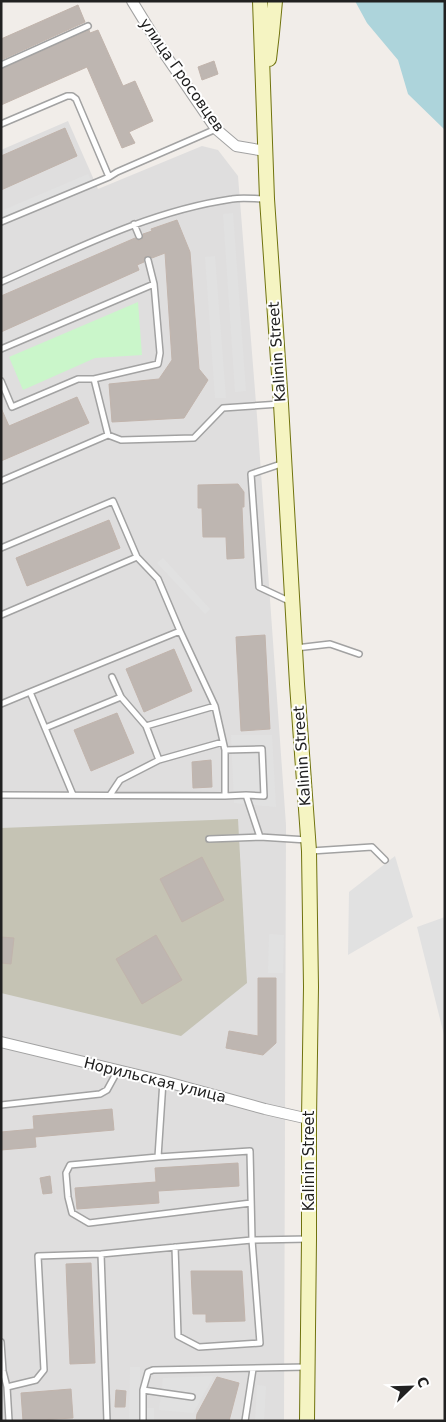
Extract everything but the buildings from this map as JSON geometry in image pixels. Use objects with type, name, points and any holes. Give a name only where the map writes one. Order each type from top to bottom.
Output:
[{"type":"main road","points":[[260,1],[264,92]]},
{"type":"main road","points":[[264,92],[272,33],[274,1]]},
{"type":"main road","name":"Kalinin Street","points":[[264,92],[266,198],[285,463],[308,846],[311,978],[307,1421]]},
{"type":"street","name":"улица Гросовцев","points":[[132,1],[162,50],[216,129],[236,146],[265,151]]},
{"type":"street","points":[[272,33],[283,1]]},
{"type":"street","name":"Норильская улица","points":[[1,1042],[309,1119]]},
{"type":"lane","points":[[1,65],[88,26]]},
{"type":"lane","points":[[1,124],[67,96],[72,96],[76,99],[109,177]]},
{"type":"lane","points":[[1,222],[109,177],[216,129]]},
{"type":"lane","points":[[1,282],[134,224],[180,209],[233,199],[266,198]]},
{"type":"lane","points":[[134,224],[139,236]]},
{"type":"lane","points":[[1,382],[12,407],[78,379],[94,379],[158,364],[160,353],[154,284],[148,260]]},
{"type":"lane","points":[[1,350],[154,284]]},
{"type":"lane","points":[[94,379],[108,435]]},
{"type":"lane","points":[[1,481],[108,435],[121,440],[194,438],[224,408],[281,404]]},
{"type":"lane","points":[[285,463],[251,474],[259,587],[292,603]]},
{"type":"lane","points":[[1,548],[113,501],[138,557],[158,579],[215,706],[225,750],[225,796]]},
{"type":"lane","points":[[2,614],[138,557]]},
{"type":"lane","points":[[1,704],[180,631]]},
{"type":"lane","points":[[295,648],[330,644],[359,654]]},
{"type":"lane","points":[[112,677],[121,697],[146,726],[159,760]]},
{"type":"lane","points":[[30,692],[73,795]]},
{"type":"lane","points":[[45,728],[121,697]]},
{"type":"lane","points":[[146,726],[215,706]]},
{"type":"lane","points":[[110,795],[120,780],[159,760],[223,742]]},
{"type":"lane","points":[[1,795],[264,796],[262,749],[225,750]]},
{"type":"lane","points":[[246,795],[260,837]]},
{"type":"lane","points":[[209,839],[260,837],[308,846],[372,847],[385,860]]},
{"type":"lane","points":[[1,1105],[100,1094],[107,1090],[118,1070]]},
{"type":"lane","points":[[158,1157],[163,1081]]},
{"type":"lane","points":[[175,1247],[178,1336],[199,1347],[260,1344],[252,1240],[250,1151],[70,1165],[66,1173],[68,1197],[72,1213],[89,1223],[251,1203]]},
{"type":"lane","points":[[7,1387],[36,1380],[44,1370],[38,1256],[101,1254],[252,1240],[309,1239]]},
{"type":"lane","points":[[101,1254],[106,1421]]},
{"type":"lane","points":[[1,1342],[9,1421]]},
{"type":"lane","points":[[143,1421],[143,1390],[148,1372],[153,1370],[308,1367]]},
{"type":"lane","points":[[245,1421],[253,1369]]},
{"type":"lane","points":[[143,1390],[192,1397]]},
{"type":"shaded area","points":[[68,121],[98,189],[202,146],[218,150],[238,176],[286,825],[284,1421],[1,1421],[1,150]]},
{"type":"shaded area","points":[[88,174],[91,180],[1,218],[1,211]]},
{"type":"shaded area","points":[[233,213],[246,391],[235,392],[223,214]]},
{"type":"shaded area","points":[[215,256],[226,398],[215,398],[205,257]]},
{"type":"shaded area","points":[[163,558],[210,609],[205,614],[157,563]]},
{"type":"shaded area","points":[[231,735],[272,735],[276,807],[234,803]]},
{"type":"shaded area","points":[[238,819],[247,983],[181,1036],[1,993],[1,828]]},
{"type":"shaded area","points":[[395,856],[413,917],[348,955],[349,892]]},
{"type":"shaded area","points":[[445,917],[445,1039],[417,927]]},
{"type":"shaded area","points":[[269,934],[284,935],[283,973],[268,973]]},
{"type":"shaded area","points":[[130,1367],[140,1367],[140,1408],[154,1408],[154,1421],[129,1421]]},
{"type":"shaded area","points":[[214,1376],[193,1413],[159,1410],[163,1378]]},
{"type":"shaded area","points":[[257,1385],[266,1386],[264,1421],[255,1421]]},
{"type":"green space","points":[[138,302],[142,355],[95,358],[23,390],[9,357]]},
{"type":"water","points":[[355,1],[445,1],[445,130],[408,94],[398,60],[367,23]]}]
